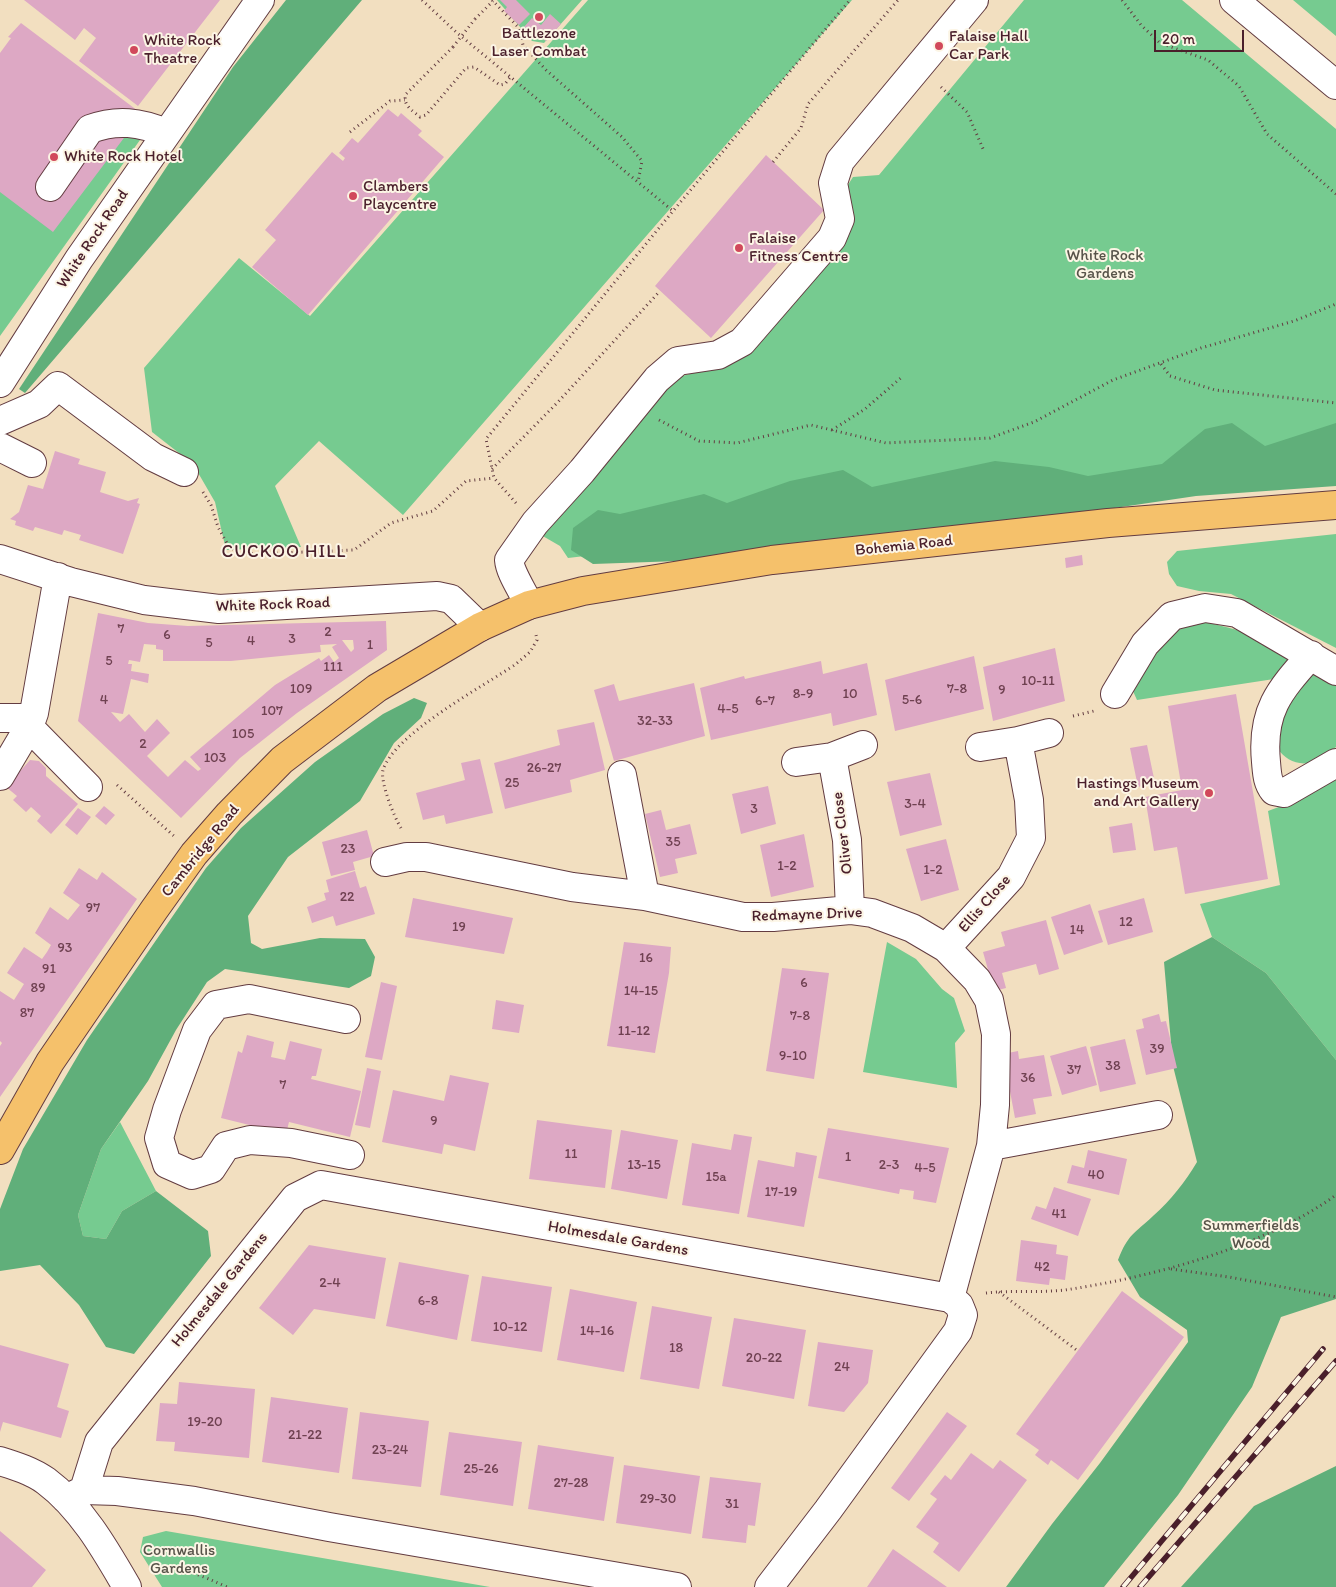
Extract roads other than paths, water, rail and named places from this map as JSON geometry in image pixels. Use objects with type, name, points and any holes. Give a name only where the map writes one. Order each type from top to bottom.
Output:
[{"type":"highway","name":"Bohemia Road","points":[[480,627],[529,605],[583,591],[772,560],[1108,523],[1336,505]]},
{"type":"highway","name":"Cambridge Road","points":[[0,1150],[50,1062],[194,854],[229,814],[282,760],[378,688],[480,627]]},
{"type":"street","name":"White Rock Road","points":[[0,383],[79,259],[260,0]]},
{"type":"street","points":[[529,605],[520,583],[510,568],[509,560],[535,524],[657,379],[678,360],[718,355],[742,342],[832,238],[840,219],[833,183],[840,162],[974,0]]},
{"type":"street","points":[[1234,0],[1336,85]]},
{"type":"street","points":[[50,187],[90,129],[114,122],[135,122],[166,133]]},
{"type":"street","points":[[0,421],[39,404],[58,386],[153,457],[184,472]]},
{"type":"street","points":[[0,448],[32,463]]},
{"type":"street","name":"White Rock Road","points":[[0,560],[58,578],[144,600],[219,609],[437,596],[451,599],[480,627]]},
{"type":"street","points":[[0,776],[31,722],[47,648],[58,578]]},
{"type":"street","points":[[1115,694],[1145,644],[1172,616],[1205,608],[1237,613],[1336,671]]},
{"type":"street","points":[[1311,655],[1283,687],[1266,721],[1265,747],[1268,783],[1274,791],[1284,793],[1336,763]]},
{"type":"street","points":[[0,718],[31,722],[88,787]]},
{"type":"street","points":[[980,747],[1018,741],[1049,733]]},
{"type":"street","name":"Ellis Close","points":[[946,948],[1011,877],[1032,838],[1029,800],[1018,741]]},
{"type":"street","points":[[796,762],[832,757],[863,745]]},
{"type":"street","name":"Oliver Close","points":[[832,757],[847,840],[850,910]]},
{"type":"street","points":[[622,775],[645,896]]},
{"type":"street","name":"Redmayne Drive","points":[[385,862],[407,857],[426,857],[572,886],[645,896],[743,917],[773,917],[850,910],[872,912],[912,928],[946,948],[977,980],[989,1000],[996,1034],[995,1105],[991,1146],[950,1298]]},
{"type":"street","points":[[346,1019],[249,999],[216,1005],[197,1030],[159,1138],[167,1164],[192,1175],[211,1169],[226,1146],[250,1140],[291,1143],[350,1155]]},
{"type":"street","points":[[991,1146],[1158,1115]]},
{"type":"street","name":"Holmesdale Gardens","points":[[75,1494],[99,1442],[295,1198],[321,1185],[950,1298]]},
{"type":"street","points":[[769,1587],[828,1510],[958,1331],[963,1314],[959,1305],[950,1298]]},
{"type":"street","points":[[0,1461],[25,1469],[75,1494],[117,1491],[194,1502],[677,1587]]},
{"type":"street","points":[[75,1494],[96,1536],[123,1580]]},
{"type":"railway","points":[[1123,1587],[1323,1349]]},
{"type":"railway","points":[[1140,1587],[1336,1361]]},
{"type":"place","name":"Battlezone Laser Combat","points":[[539,17]]},
{"type":"place","name":"Falaise Hall Car Park","points":[[939,46]]},
{"type":"place","name":"White Rock Theatre","points":[[134,50]]},
{"type":"place","name":"White Rock Hotel","points":[[54,157]]},
{"type":"place","name":"Clambers Playcentre","points":[[353,196]]},
{"type":"place","name":"Falaise Fitness Centre","points":[[739,248]]},
{"type":"place","name":"Hastings Museum and Art Gallery","points":[[1209,793]]},
{"type":"district","name":"CUCKOO HILL","points":[[284,552]]},
{"type":"park label","name":"White Rock Gardens","points":[[1105,265]]},
{"type":"park label","name":"Summerfields Wood","points":[[1251,1235]]},
{"type":"park label","name":"Cornwallis Gardens","points":[[179,1560]]}]
